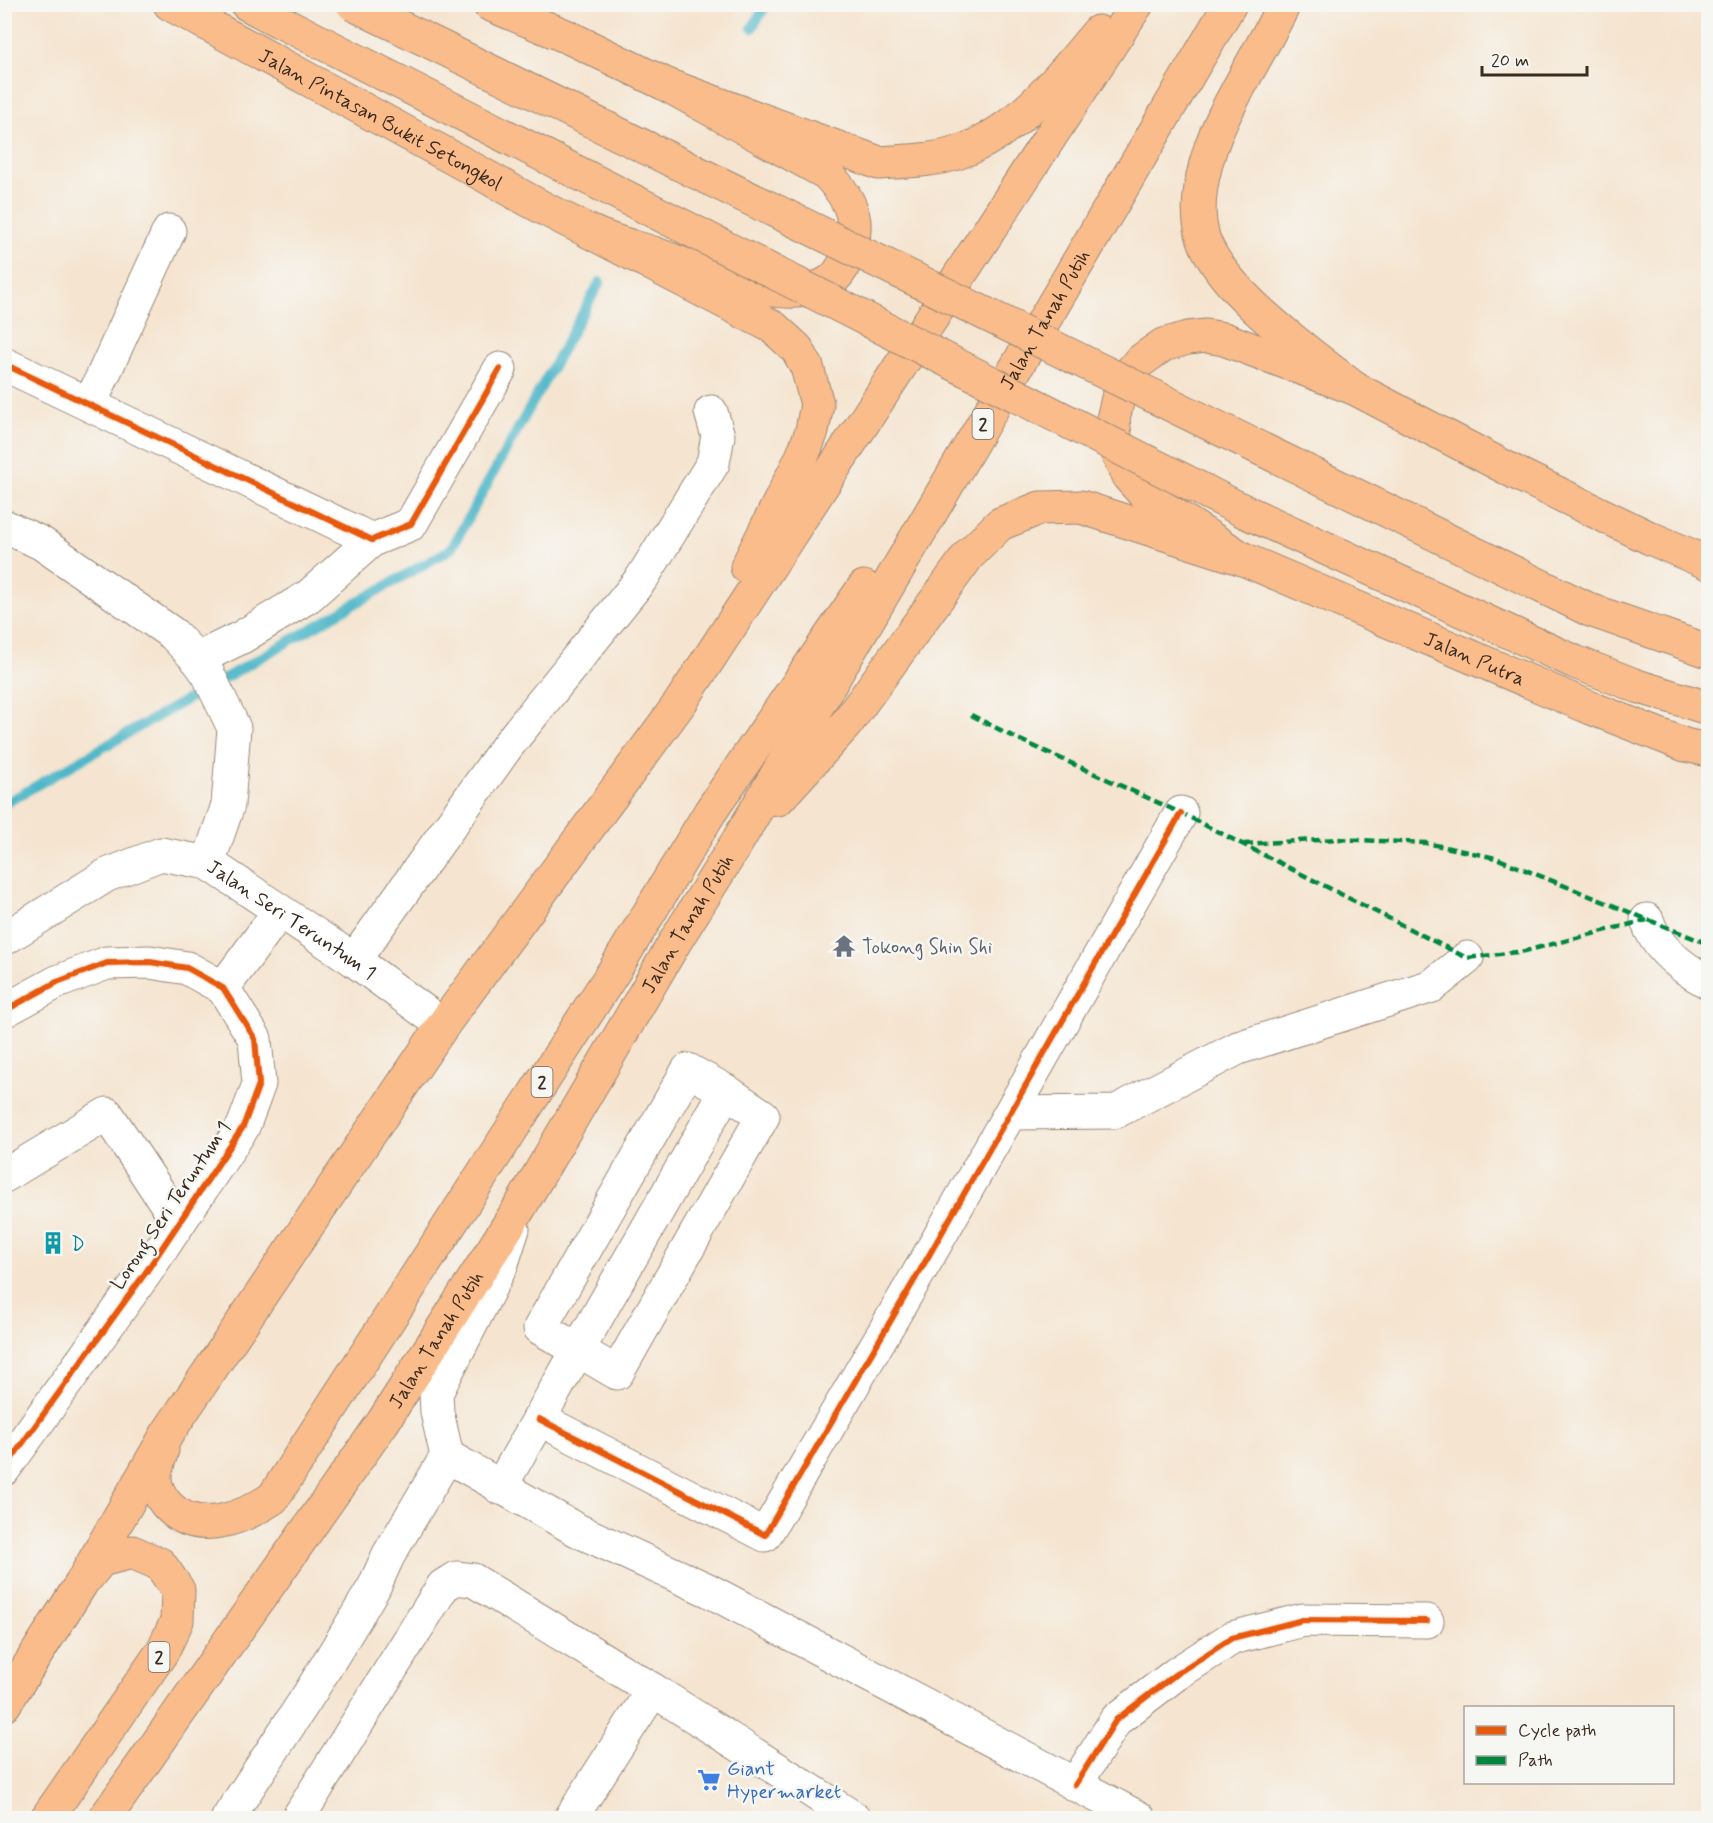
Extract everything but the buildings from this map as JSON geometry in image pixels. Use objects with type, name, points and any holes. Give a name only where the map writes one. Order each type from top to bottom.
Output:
[{"type":"main road","name":"Jalan Pintasan Bukit Setongkol","points":[[170,4],[590,232]]},
{"type":"main road","name":"Jalan Pintasan Bukit Setongkol","points":[[247,4],[1244,512],[1575,662],[1637,686],[1708,708]]},
{"type":"main road","points":[[353,4],[1590,610],[1708,651]]},
{"type":"main road","points":[[489,4],[568,37],[667,85],[826,173],[840,187],[854,221],[854,237],[848,258],[840,270],[821,287],[788,292],[727,279],[590,232]]},
{"type":"main road","points":[[667,85],[879,163],[933,158],[956,153],[993,136],[1037,102],[1122,4]]},
{"type":"main road","name":"2","points":[[4,1705],[81,1584],[167,1434],[443,1025],[680,703],[1137,4]]},
{"type":"main road","name":"Jalan Tanah Putih","points":[[105,1818],[383,1422],[520,1207],[1230,4]]},
{"type":"main road","points":[[1284,4],[1222,120],[1206,165],[1198,201],[1199,219],[1210,254],[1241,293],[1276,327],[1354,388]]},
{"type":"main road","points":[[590,232],[772,327],[797,349],[807,367],[817,404],[812,431],[802,457],[680,703]]},
{"type":"main road","points":[[1243,559],[1147,497],[1128,476],[1117,453],[1113,419],[1120,390],[1128,375],[1139,363],[1163,345],[1206,336],[1224,339],[1354,388],[1520,475],[1650,538],[1708,563]]},
{"type":"main road","points":[[736,844],[846,724],[968,556],[1000,524],[1040,508],[1081,507],[1243,559]]},
{"type":"main road","name":"2","points":[[167,1434],[155,1477],[160,1497],[173,1511],[203,1524],[251,1513],[273,1498],[614,971],[710,812],[867,582],[930,514]]},
{"type":"main road","name":"Jalan Putra","points":[[1243,559],[1591,708],[1685,745],[1708,750]]},
{"type":"main road","name":"2","points":[[47,1818],[162,1652],[177,1620],[178,1590],[160,1564],[132,1552],[101,1560],[81,1584]]},
{"type":"street","points":[[90,404],[169,231]]},
{"type":"street","points":[[4,364],[372,540]]},
{"type":"street","points":[[203,666],[242,637],[309,596],[372,540],[411,524],[500,369]]},
{"type":"street","points":[[354,960],[508,745],[642,578],[713,463],[718,436],[711,412]]},
{"type":"street","points":[[4,526],[41,543],[173,634],[203,666],[234,728],[228,805],[208,863]]},
{"type":"street","points":[[539,1419],[765,1535],[1011,1113],[1181,813]]},
{"type":"street","name":"Jalan Seri Teruntum 1","points":[[4,939],[107,875],[161,854],[208,863],[354,960],[443,1025]]},
{"type":"street","points":[[223,988],[279,912]]},
{"type":"street","points":[[1647,920],[1651,933],[1668,955],[1708,982]]},
{"type":"street","points":[[1011,1113],[1115,1112],[1238,1048],[1432,986],[1467,958]]},
{"type":"street","name":"Lorong Seri Teruntum 1","points":[[4,1011],[57,982],[107,963],[150,962],[187,968],[223,988],[255,1039],[259,1084],[243,1127],[146,1272],[4,1469]]},
{"type":"street","points":[[688,1070],[726,1090],[763,1116],[617,1373],[578,1350],[540,1328],[688,1070]]},
{"type":"street","points":[[500,1488],[726,1090]]},
{"type":"street","points":[[4,1176],[107,1114],[179,1223]]},
{"type":"street","points":[[228,1818],[308,1696],[355,1619],[374,1587],[388,1556],[447,1456],[436,1412],[436,1393],[501,1266],[520,1207]]},
{"type":"street","points":[[447,1456],[577,1530],[708,1590],[1139,1818]]},
{"type":"street","points":[[298,1818],[443,1586],[456,1578],[473,1580],[653,1690],[854,1818]]},
{"type":"street","points":[[1074,1785],[1116,1720],[1176,1674],[1232,1638],[1303,1620],[1427,1621]]},
{"type":"street","points":[[571,1818],[653,1690]]},
{"type":"waterway","points":[[752,28],[767,4]]},
{"type":"waterway","points":[[4,804],[451,549],[600,282]]},
{"type":"marked path","points":[[971,715],[1018,739],[1181,813],[1467,958],[1525,951],[1647,920]]},
{"type":"marked path","points":[[1244,844],[1337,839],[1426,843],[1496,858],[1708,944]]},
{"type":"cycle path","points":[[4,364],[372,540],[411,524],[500,369]]},
{"type":"cycle path","points":[[539,1419],[765,1535],[928,1257],[1181,813]]},
{"type":"cycle path","points":[[4,1011],[57,982],[107,963],[150,962],[187,968],[223,988],[255,1039],[259,1084],[243,1127],[146,1272],[4,1469]]},
{"type":"cycle path","points":[[1075,1785],[1116,1720],[1176,1674],[1232,1638],[1303,1620],[1427,1621]]},
{"type":"place","name":"Tokong Shin Shi","points":[[844,946]]},
{"type":"place","name":"D","points":[[53,1243]]},
{"type":"place","name":"Giant Hypermarket","points":[[709,1780]]}]
